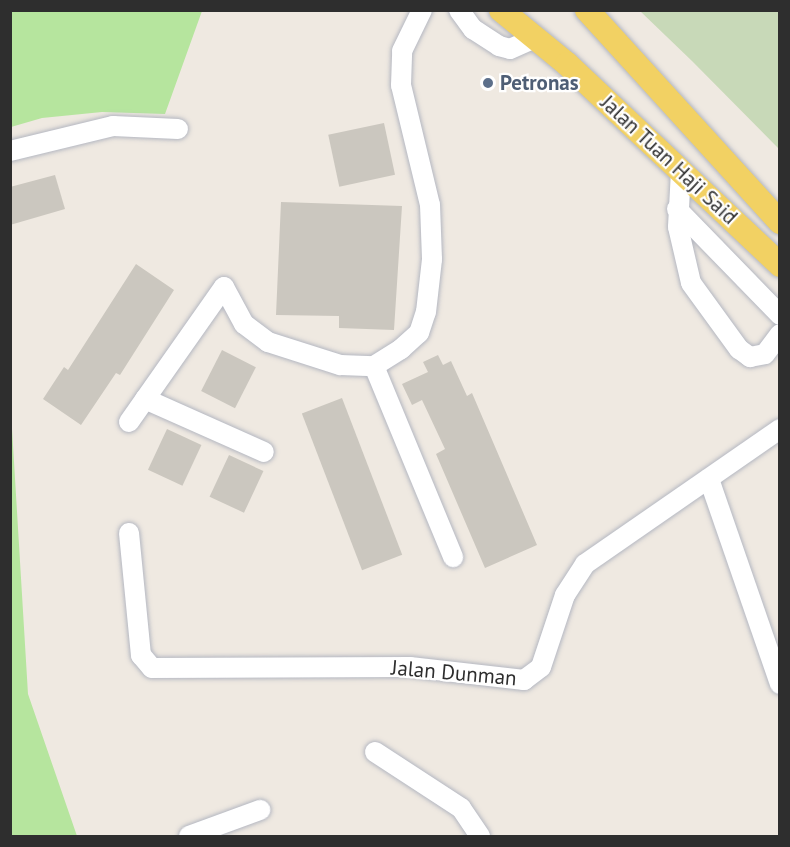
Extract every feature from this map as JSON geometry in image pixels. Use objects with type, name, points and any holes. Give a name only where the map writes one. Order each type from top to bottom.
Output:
[{"type":"main road","name":"Jalan Tuan Haji Said","points":[[501,10],[681,171],[780,265]]},
{"type":"main road","name":"Jalan Tuan Haji Said","points":[[587,10],[780,222]]},
{"type":"street","points":[[129,422],[224,287],[244,324],[268,342],[340,365],[374,366],[401,350],[418,333],[426,312],[432,260],[430,205],[401,85],[402,51],[422,10]]},
{"type":"street","points":[[459,10],[473,29],[499,46],[510,49],[535,38]]},
{"type":"street","points":[[10,152],[112,126],[178,129]]},
{"type":"street","points":[[681,171],[677,209],[682,255],[691,283],[740,349],[758,358],[780,334]]},
{"type":"street","points":[[677,209],[780,315]]},
{"type":"street","points":[[374,366],[453,558]]},
{"type":"street","points":[[145,399],[264,452]]},
{"type":"street","name":"Jalan Dunman","points":[[129,533],[141,654],[152,668],[410,667],[524,680],[541,666],[565,595],[585,564],[780,429]]},
{"type":"street","points":[[709,480],[780,684]]},
{"type":"street","points":[[375,752],[461,808],[480,837]]},
{"type":"street","points":[[189,837],[260,810]]},
{"type":"green space","points":[[11,10],[202,11],[165,114],[102,112],[42,118],[11,127]]},
{"type":"green space","points":[[640,11],[779,11],[779,149],[692,61]]},
{"type":"green space","points":[[11,412],[28,694],[77,836],[11,836]]},
{"type":"building","points":[[384,123],[395,175],[339,187],[328,135]]},
{"type":"building","points":[[55,175],[65,209],[10,225],[10,187]]},
{"type":"building","points":[[281,202],[402,206],[394,330],[339,328],[339,316],[276,315]]},
{"type":"building","points":[[136,264],[174,290],[120,375],[116,373],[81,425],[43,399],[64,367],[68,370]]},
{"type":"building","points":[[222,350],[256,367],[235,408],[201,391]]},
{"type":"building","points":[[438,355],[443,365],[451,361],[467,396],[472,393],[537,545],[485,568],[436,454],[445,449],[422,400],[412,405],[402,384],[428,372],[423,362]]},
{"type":"building","points":[[342,398],[402,555],[362,570],[302,413]]},
{"type":"building","points":[[167,429],[201,445],[182,486],[148,470]]},
{"type":"building","points":[[229,455],[263,471],[244,513],[210,497]]},
{"type":"place","name":"Petronas","points":[[488,83]]}]
